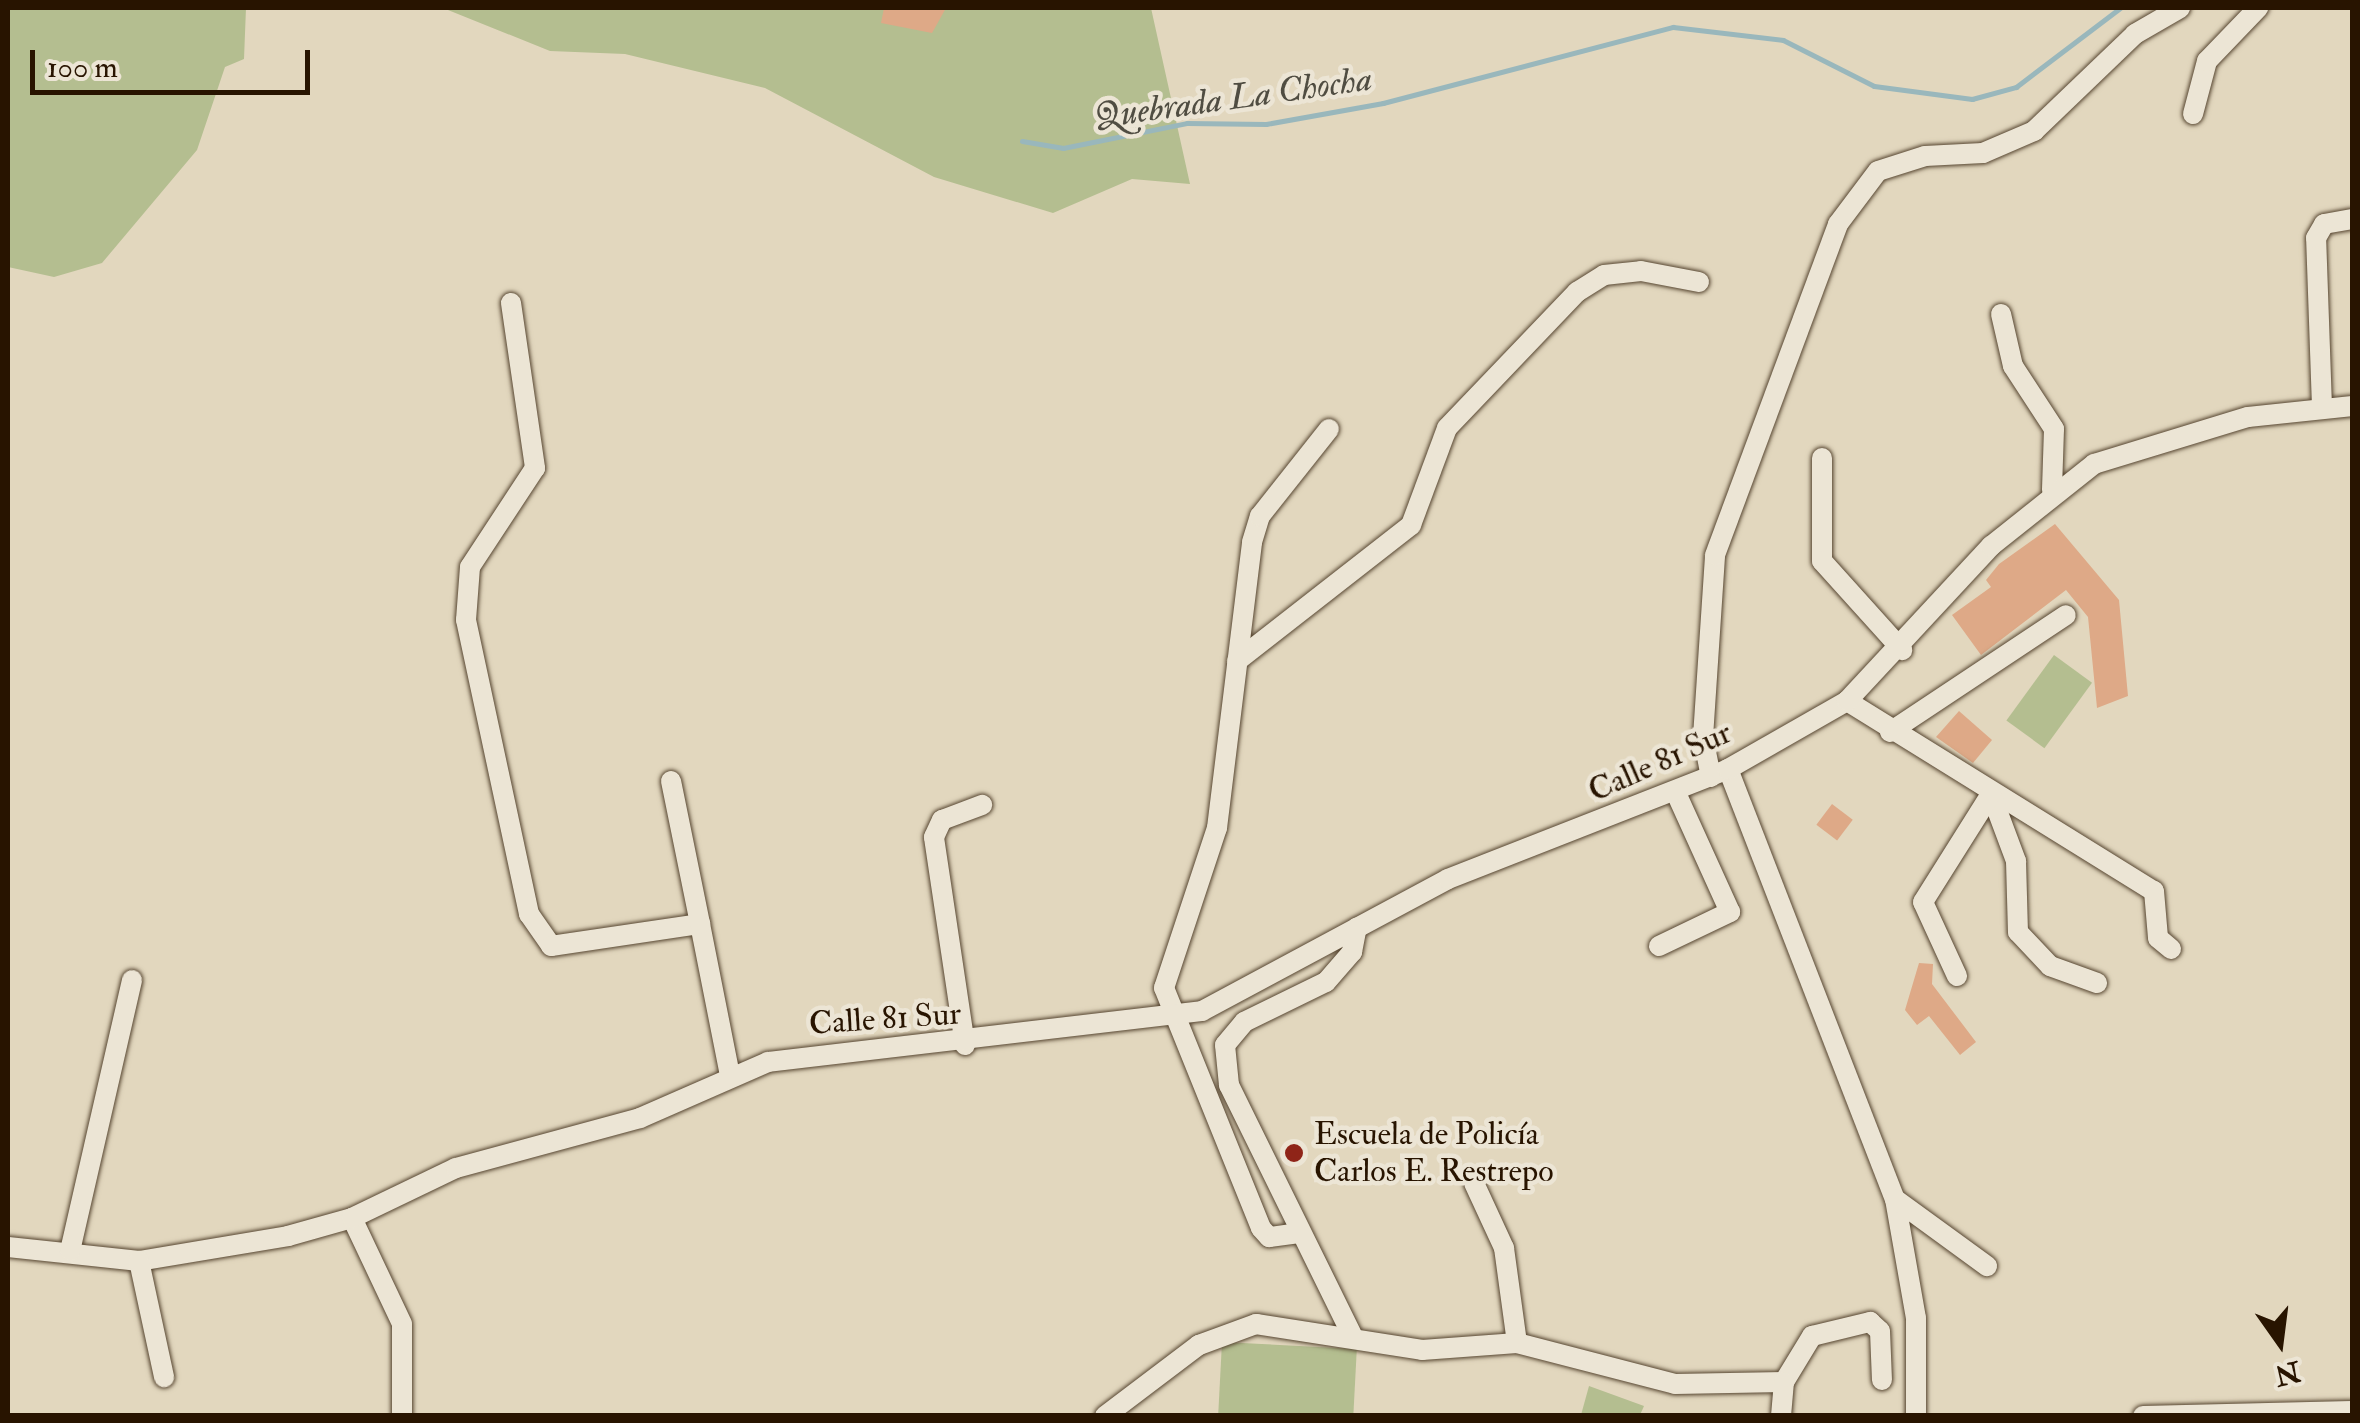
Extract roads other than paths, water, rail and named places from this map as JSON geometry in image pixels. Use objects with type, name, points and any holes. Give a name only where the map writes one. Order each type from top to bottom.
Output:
[{"type":"street","points":[[1916,1416],[1916,1318],[1895,1200],[1703,737],[1715,555],[1838,224],[1878,172],[1899,161],[1983,153],[2034,131],[2135,34],[2180,8]]},
{"type":"street","points":[[2193,114],[2207,61],[2258,8]]},
{"type":"street","points":[[2322,407],[2316,238],[2324,224],[2352,220]]},
{"type":"street","points":[[1237,661],[1411,525],[1447,428],[1578,292],[1604,275],[1641,271],[1699,282]]},
{"type":"street","points":[[511,303],[535,468],[470,567],[466,603],[528,914],[552,946],[700,924]]},
{"type":"street","points":[[2001,314],[2013,366],[2054,429],[2052,490],[2133,449],[2322,407],[2352,406]]},
{"type":"street","points":[[1299,1233],[1269,1237],[1262,1228],[1168,1016],[1166,967],[1217,828],[1260,516],[1329,429]]},
{"type":"street","points":[[1822,458],[1822,561],[1902,650]]},
{"type":"street","name":"Calle 81 Sur","points":[[8,1248],[70,1251],[139,1261],[352,1218],[456,1168],[640,1118],[730,1076],[825,1049],[964,1045],[1070,1022],[1168,1016],[1214,1007],[1448,878],[1720,773],[1846,701],[1902,650],[2052,490]]},
{"type":"street","points":[[1890,732],[2066,615]]},
{"type":"street","points":[[1846,701],[1890,732],[2154,891],[2158,938],[2171,949]]},
{"type":"street","points":[[671,781],[730,1076]]},
{"type":"street","points":[[1659,946],[1730,912],[1676,792]]},
{"type":"street","points":[[1958,976],[1923,902],[1992,794]]},
{"type":"street","points":[[1992,794],[2016,861],[2018,932],[2050,966],[2096,983]]},
{"type":"street","points":[[964,1045],[934,837],[942,820],[982,805]]},
{"type":"street","points":[[1352,1335],[1349,1314],[1299,1233],[1230,1085],[1225,1045],[1244,1022],[1326,982],[1352,952],[1357,927]]},
{"type":"street","points":[[70,1251],[132,980]]},
{"type":"street","points":[[1474,1183],[1504,1248],[1517,1344]]},
{"type":"street","points":[[1895,1200],[1987,1266]]},
{"type":"street","points":[[352,1218],[402,1324],[402,1416]]},
{"type":"street","points":[[139,1261],[164,1377]]},
{"type":"street","points":[[1781,1416],[1784,1382],[1812,1336],[1853,1321],[1880,1331],[1882,1380]]},
{"type":"street","points":[[1105,1416],[1224,1332],[1292,1324],[1422,1350],[1517,1344],[1675,1384],[1784,1382]]},
{"type":"street","points":[[2143,1416],[2352,1411]]},
{"type":"waterway","name":"Quebrada La Chocha","points":[[1022,141],[1063,148],[1187,123],[1266,124],[1383,103],[1673,27],[1783,40],[1874,86],[1972,99],[2016,87],[2120,8]]},
{"type":"place","name":"Escuela de Policía Carlos E. Restrepo","points":[[1294,1153]]}]
